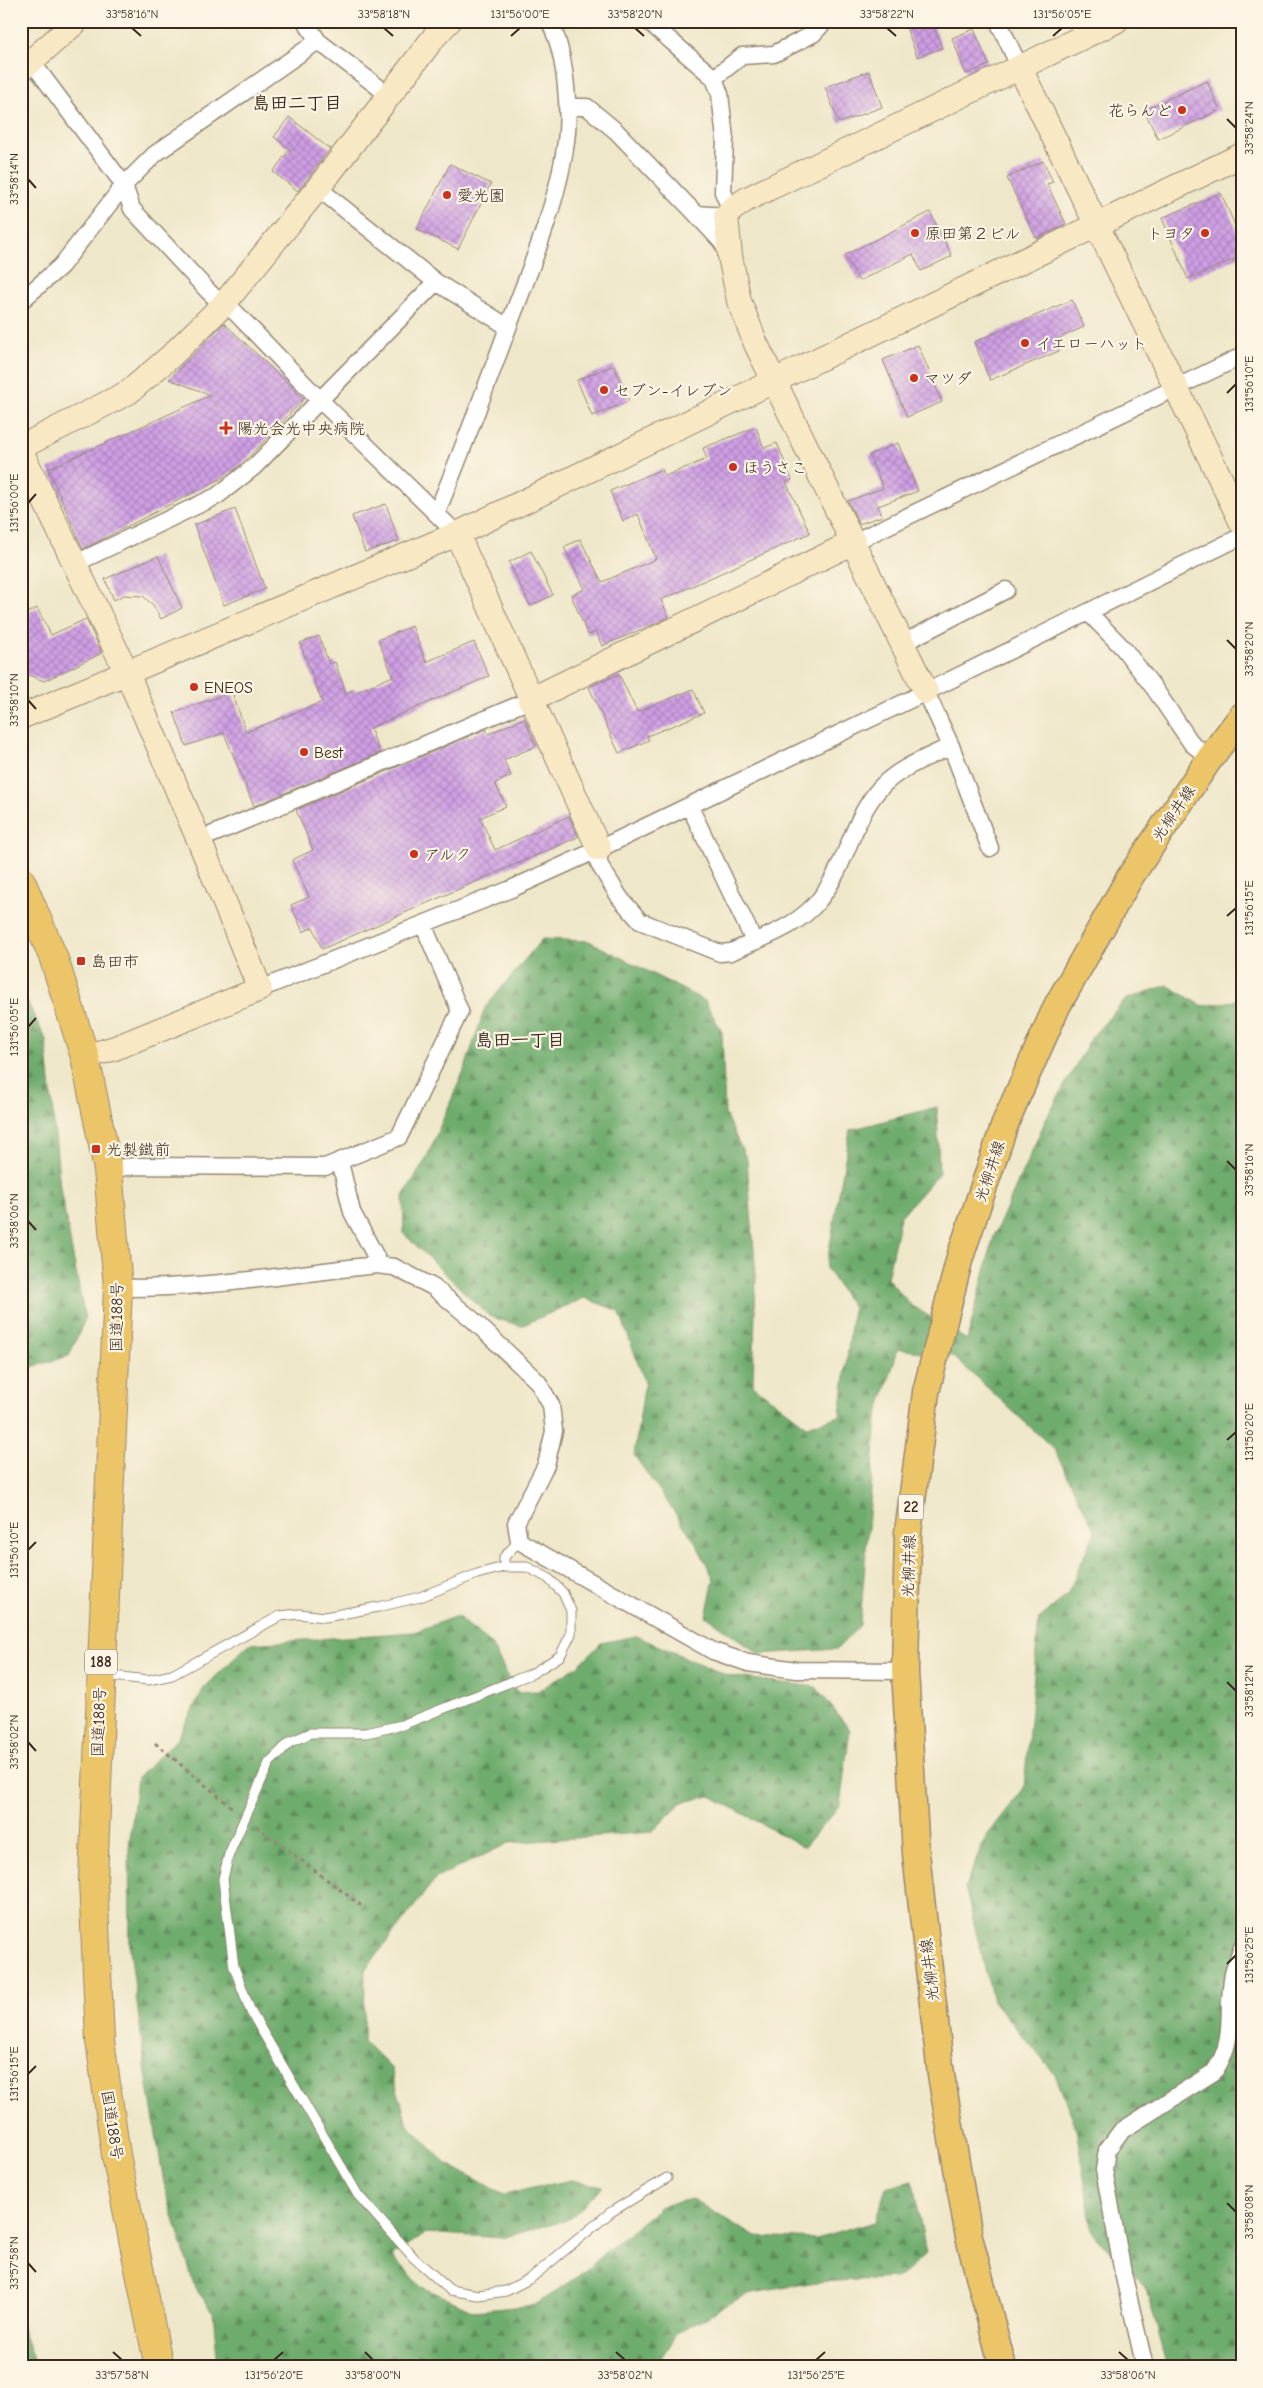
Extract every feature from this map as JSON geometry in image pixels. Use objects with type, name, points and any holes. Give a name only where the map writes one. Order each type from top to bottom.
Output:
[{"type":"highway","name":"国道188号","points":[[21,881],[54,959],[85,1057],[108,1170],[118,1288],[92,1879],[100,2041],[116,2155],[159,2367]]},
{"type":"highway","name":"国道188号","points":[[21,904],[54,959]]},
{"type":"main road","name":"光柳井線","points":[[1003,2367],[970,2237],[941,2075],[916,1854],[905,1671],[908,1533],[926,1392],[960,1256],[981,1193],[1006,1121],[1057,1006],[1130,877],[1210,758],[1242,716]]},
{"type":"street","points":[[77,21],[27,66],[124,185],[132,210],[223,305],[235,312],[319,400],[437,512],[457,534],[530,700],[599,849],[599,864],[620,898],[640,921],[720,953],[731,952],[800,920],[819,900],[839,869],[866,808],[882,786],[907,767],[951,746]]},
{"type":"street","points":[[305,21],[318,41],[390,96]]},
{"type":"street","points":[[21,447],[129,392],[171,356],[223,305],[318,188],[435,36],[449,21]]},
{"type":"street","points":[[437,512],[529,272],[560,173],[566,145],[567,107],[564,70],[549,21]]},
{"type":"street","points":[[648,21],[714,78],[720,94],[725,139],[723,192],[728,213],[730,256],[739,301],[756,344],[903,643],[951,746],[990,848]]},
{"type":"street","points":[[714,78],[742,56],[774,54],[813,34],[825,21]]},
{"type":"street","points":[[998,21],[1242,523]]},
{"type":"street","points":[[696,214],[728,213],[747,199],[1116,21]]},
{"type":"street","points":[[21,301],[61,266],[124,185],[154,154],[318,41]]},
{"type":"street","points":[[567,107],[587,107],[616,131],[721,241],[730,256]]},
{"type":"street","points":[[21,717],[126,671],[457,534],[1242,155]]},
{"type":"street","points":[[318,188],[436,282],[508,327]]},
{"type":"street","points":[[74,564],[217,496],[254,467],[436,282]]},
{"type":"street","points":[[199,840],[530,700],[1242,356]]},
{"type":"street","points":[[21,451],[126,671],[199,840],[260,989]]},
{"type":"street","points":[[85,1057],[115,1048],[511,889],[690,807],[1242,536]]},
{"type":"street","points":[[903,643],[1006,590]]},
{"type":"street","points":[[1089,612],[1123,648],[1154,688],[1192,744],[1210,758]]},
{"type":"street","points":[[690,807],[754,941]]},
{"type":"street","points":[[108,1170],[137,1166],[325,1167],[399,1137],[460,1011],[423,924]]},
{"type":"street","points":[[340,1162],[352,1212],[376,1257],[376,1265]]},
{"type":"street","points":[[118,1288],[241,1282],[376,1265],[394,1267],[433,1286],[473,1320],[538,1382],[551,1405],[554,1431],[546,1465],[516,1524],[519,1541],[713,1651],[748,1663],[796,1670],[905,1671]]},
{"type":"street","points":[[1145,2367],[1104,2170],[1107,2150],[1121,2131],[1214,2072],[1225,2057],[1230,2030],[1233,1974],[1242,1948]]},
{"type":"lane","points":[[504,1567],[504,1557],[519,1541]]},
{"type":"lane","points":[[100,1675],[148,1680],[172,1675],[280,1616],[299,1614],[325,1617],[378,1607],[420,1597],[477,1574],[504,1567],[528,1567],[548,1578],[563,1593],[571,1611],[571,1634],[560,1656],[532,1673],[402,1725],[366,1733],[311,1733],[290,1742],[269,1763],[229,1854],[223,1879],[234,1967],[251,2012],[358,2195],[414,2258],[450,2290],[478,2295],[506,2292],[531,2278],[611,2212],[667,2178]]},
{"type":"path","points":[[155,1743],[244,1817],[363,1907]]},
{"type":"green space","points":[[542,939],[589,941],[705,1001],[722,1032],[725,1114],[747,1160],[756,1276],[753,1385],[807,1426],[840,1416],[853,1308],[826,1268],[850,1130],[937,1107],[939,1173],[900,1217],[887,1278],[911,1305],[967,1340],[994,1236],[1047,1117],[1091,1038],[1125,1000],[1167,985],[1203,1006],[1234,1001],[1242,993],[1242,2367],[1168,2367],[1145,2285],[1093,2234],[1076,2128],[1055,2074],[993,2001],[965,1887],[986,1837],[1024,1788],[1039,1619],[1067,1595],[1095,1531],[1054,1449],[953,1356],[898,1349],[877,1418],[860,1625],[837,1649],[759,1654],[706,1616],[714,1579],[696,1543],[634,1455],[645,1382],[619,1311],[584,1298],[521,1326],[489,1316],[404,1234],[403,1196],[426,1159],[465,1068],[485,1008]]},
{"type":"green space","points":[[21,989],[46,1040],[60,1188],[85,1319],[69,1356],[21,1370]]},
{"type":"green space","points":[[457,1616],[490,1643],[517,1692],[538,1691],[578,1666],[601,1643],[636,1636],[728,1676],[816,1687],[850,1730],[840,1805],[804,1847],[711,1796],[682,1802],[652,1832],[509,1843],[436,1878],[365,1970],[364,2042],[391,2068],[407,2123],[444,2162],[504,2194],[572,2180],[603,2186],[571,2218],[502,2238],[426,2233],[392,2256],[420,2286],[474,2311],[535,2305],[581,2274],[661,2206],[692,2199],[754,2236],[816,2239],[875,2222],[886,2188],[913,2181],[926,2254],[899,2278],[816,2282],[747,2294],[677,2333],[655,2367],[218,2367],[213,2311],[195,2288],[165,2189],[146,2073],[130,1949],[129,1848],[137,1778],[177,1739],[204,1688],[249,1644],[414,1632]]},
{"type":"green space","points":[[21,2325],[22,2329],[36,2367],[21,2367]]},
{"type":"building","points":[[904,21],[932,21],[942,48],[917,57]]},
{"type":"building","points":[[974,29],[989,65],[966,74],[952,38]]},
{"type":"building","points":[[869,71],[882,107],[839,123],[825,87]]},
{"type":"building","points":[[1207,81],[1220,110],[1158,139],[1144,110]]},
{"type":"building","points":[[289,117],[330,149],[298,191],[273,172],[290,149],[274,137]]},
{"type":"building","points":[[1043,161],[1053,182],[1047,184],[1066,224],[1036,238],[1007,178]]},
{"type":"building","points":[[450,164],[491,184],[458,249],[417,229]]},
{"type":"building","points":[[1221,193],[1242,242],[1242,256],[1188,279],[1162,218]]},
{"type":"building","name":"原田第２ビル","points":[[930,212],[952,256],[921,271],[913,254],[859,281],[845,255]]},
{"type":"building","points":[[1072,300],[1084,327],[1055,340],[1059,351],[990,380],[974,342]]},
{"type":"building","points":[[224,323],[304,399],[245,461],[226,476],[83,549],[48,469],[211,395],[169,379]]},
{"type":"building","points":[[918,345],[942,402],[907,417],[883,360]]},
{"type":"building","points":[[614,365],[629,401],[592,416],[577,380]]},
{"type":"building","points":[[756,427],[764,448],[777,443],[792,480],[786,482],[810,533],[661,600],[669,617],[602,646],[596,632],[588,635],[571,595],[585,589],[564,547],[580,539],[602,582],[656,559],[638,514],[623,521],[610,491],[662,469],[665,476],[707,459],[703,448]]},
{"type":"building","points":[[898,443],[918,491],[878,506],[882,516],[859,524],[848,501],[883,488],[869,455]]},
{"type":"building","points":[[386,504],[399,541],[365,552],[352,516]]},
{"type":"building","points":[[235,509],[265,589],[224,605],[194,525]]},
{"type":"building","points":[[531,551],[553,595],[530,606],[509,562]]},
{"type":"building","points":[[158,556],[182,608],[161,619],[153,605],[143,596],[124,595],[114,600],[105,579]]},
{"type":"building","points":[[37,608],[51,635],[86,619],[102,653],[44,681],[21,672],[21,616]]},
{"type":"building","points":[[412,626],[426,662],[474,642],[489,676],[370,728],[380,753],[254,806],[224,733],[186,746],[174,712],[232,692],[246,732],[322,702],[300,643],[319,636],[329,664],[335,662],[346,693],[354,689],[356,692],[393,676],[378,640]]},
{"type":"building","points":[[619,674],[637,712],[693,689],[704,713],[647,736],[649,740],[619,753],[589,687]]},
{"type":"building","points":[[524,718],[536,746],[504,760],[511,776],[495,783],[506,806],[480,818],[495,850],[569,816],[578,837],[322,949],[313,927],[303,932],[291,905],[309,897],[292,860],[313,850],[296,810],[486,729],[488,734]]},
{"type":"place","name":"花らんど","points":[[1182,110]]},
{"type":"place","name":"愛光園","points":[[447,195]]},
{"type":"place","name":"原田第２ビル","points":[[915,233]]},
{"type":"place","name":"トヨタ","points":[[1205,233]]},
{"type":"place","name":"イエローハット","points":[[1025,343]]},
{"type":"place","name":"マツダ","points":[[914,378]]},
{"type":"place","name":"セブン-イレブン","points":[[604,390]]},
{"type":"place","name":"陽光会光中央病院","points":[[226,428]]},
{"type":"place","name":"ほうさこ","points":[[733,467]]},
{"type":"place","name":"ENEOS","points":[[194,687]]},
{"type":"place","name":"Best","points":[[304,752]]},
{"type":"place","name":"アルク","points":[[414,854]]},
{"type":"place","name":"島田市","points":[[81,961]]},
{"type":"place","name":"光製鐵前","points":[[96,1149]]},
{"type":"district","name":"島田二丁目","points":[[297,103]]},
{"type":"district","name":"島田一丁目","points":[[520,1040]]}]
